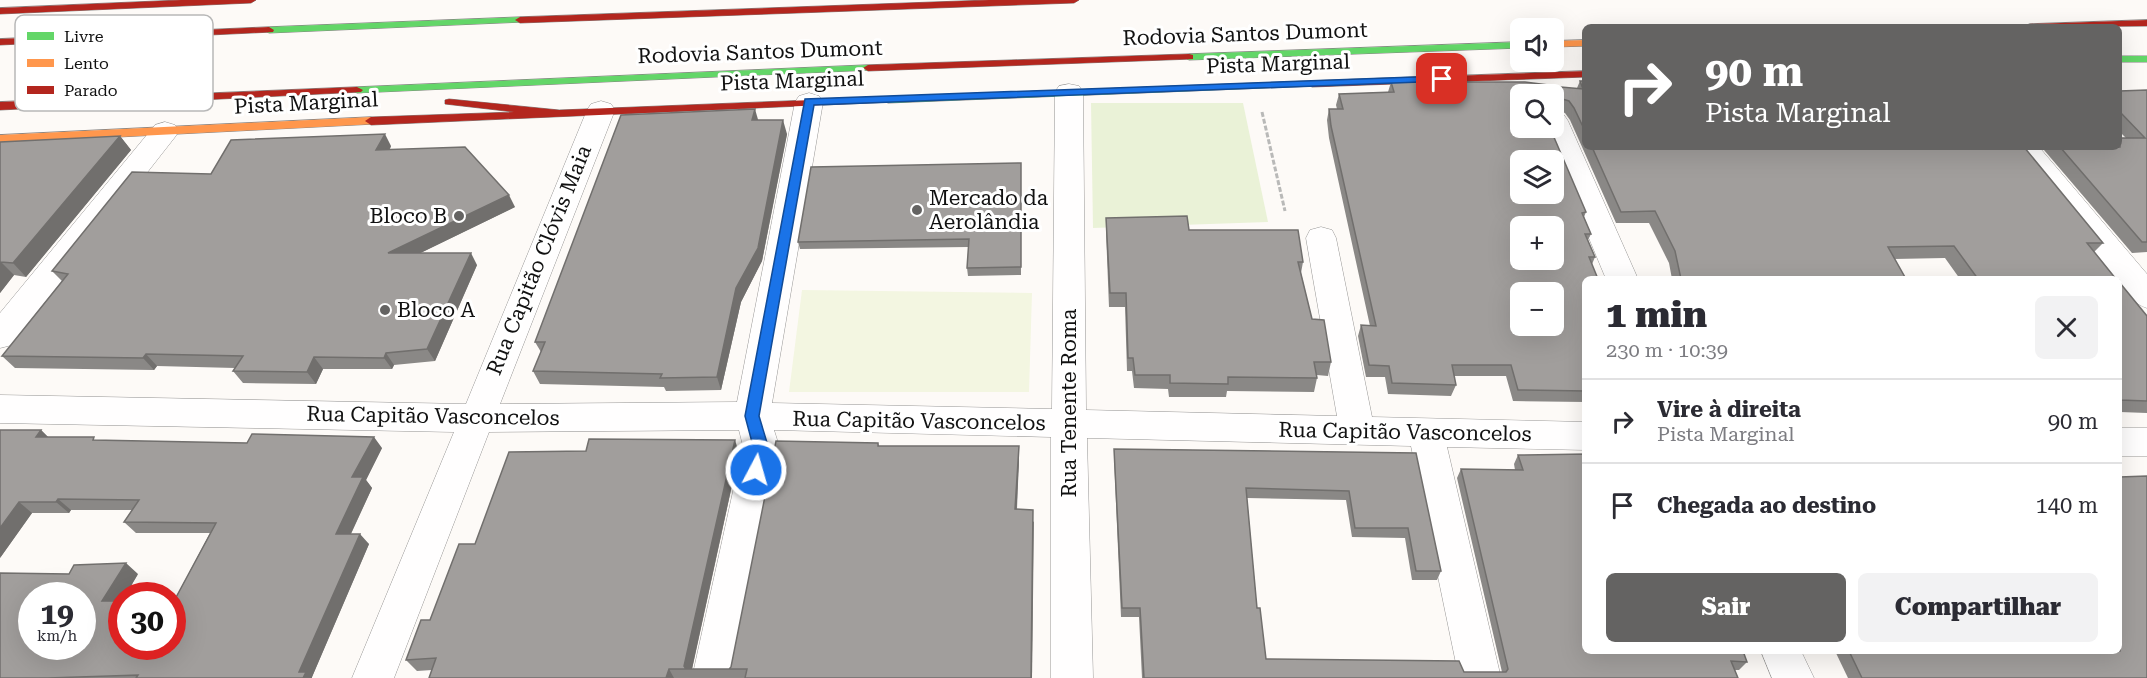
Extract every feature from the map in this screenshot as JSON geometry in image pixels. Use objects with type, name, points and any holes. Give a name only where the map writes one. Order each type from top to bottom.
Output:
[{"type":"main road","points":[[0,11],[251,0]]},
{"type":"main road","name":"Rodovia Santos Dumont","points":[[213,33],[687,13],[1074,0]]},
{"type":"main road","points":[[2118,24],[2147,23]]},
{"type":"main road","name":"Rodovia Santos Dumont","points":[[0,42],[15,41]]},
{"type":"main road","points":[[1564,44],[1582,43]]},
{"type":"main road","name":"Rodovia Santos Dumont","points":[[213,96],[770,72],[1510,45]]},
{"type":"main road","points":[[2122,59],[2147,59]]},
{"type":"main road","name":"Pista Marginal","points":[[1543,84],[1582,75]]},
{"type":"main road","name":"Pista Marginal","points":[[0,139],[601,110],[1256,85],[1510,85]]},
{"type":"main road","points":[[328,91],[555,112]]},
{"type":"main road","name":"Rodovia Santos Dumont","points":[[0,106],[15,105]]},
{"type":"street","name":"Rua Tenente Roma","points":[[1069,92],[1072,678]]},
{"type":"street","points":[[713,678],[761,446],[752,416],[809,102]]},
{"type":"street","name":"Rua Capitão Clóvis Maia","points":[[373,678],[601,110]]},
{"type":"street","points":[[0,336],[165,131]]},
{"type":"street","points":[[1561,138],[1621,276]]},
{"type":"street","points":[[2025,150],[2147,296]]},
{"type":"street","points":[[1321,238],[1357,431]]},
{"type":"street","name":"Rua Capitão Vasconcelos","points":[[0,409],[476,418],[752,416],[1582,436]]},
{"type":"street","points":[[1426,432],[1480,678]]},
{"type":"street","points":[[2122,442],[2147,442]]},
{"type":"street","points":[[1782,654],[1793,678]]},
{"type":"path","points":[[1256,85],[1285,211]]},
{"type":"green space","points":[[1091,103],[1243,103],[1268,222],[1093,228]]},
{"type":"green space","points":[[802,290],[1032,293],[1029,392],[789,392]]},
{"type":"building","points":[[1391,82],[1540,84],[1510,84],[1510,138],[1554,138],[1559,150],[1510,150],[1510,204],[1564,204],[1564,161],[1586,212],[1582,213],[1591,234],[1585,234],[1595,257],[1589,257],[1597,276],[1582,276],[1582,391],[1518,390],[1511,365],[1452,365],[1456,385],[1392,383],[1389,366],[1369,365],[1361,325],[1376,326],[1329,109],[1343,109],[1339,94],[1394,92]]},
{"type":"building","points":[[1564,87],[1582,89],[1582,125],[1574,108],[1569,101],[1564,100]]},
{"type":"building","points":[[2147,90],[2147,242],[2142,242],[2063,150],[2122,150],[2122,138],[2145,138],[2122,114],[2122,91]]},
{"type":"building","points":[[755,109],[752,120],[783,120],[758,248],[736,288],[717,377],[660,378],[662,374],[533,371],[545,342],[535,342],[621,115]]},
{"type":"building","points":[[385,134],[376,150],[465,147],[509,195],[388,253],[471,253],[427,349],[386,353],[384,358],[314,357],[307,372],[233,371],[243,356],[146,354],[143,358],[2,356],[68,274],[52,271],[132,172],[211,174],[231,140]]},
{"type":"building","points":[[120,136],[13,263],[0,263],[0,142]]},
{"type":"building","points":[[1593,150],[2026,150],[2103,243],[2087,243],[2114,276],[1976,276],[1954,246],[1888,247],[1904,276],[1680,276],[1675,251],[1655,211],[1621,212]]},
{"type":"building","name":"Mercado da Aerolândia","points":[[1021,163],[1021,267],[967,268],[969,239],[798,242],[811,167]]},
{"type":"building","points":[[1187,216],[1189,230],[1298,230],[1303,262],[1298,262],[1312,319],[1324,320],[1331,362],[1314,362],[1317,378],[1228,377],[1228,384],[1170,383],[1170,375],[1135,375],[1133,358],[1128,358],[1126,293],[1110,293],[1106,218]]},
{"type":"building","points":[[2122,285],[2147,316],[2147,401],[2122,400]]},
{"type":"building","points":[[0,430],[41,430],[36,437],[94,437],[93,440],[247,443],[252,434],[374,437],[352,477],[363,477],[336,534],[360,534],[299,672],[306,672],[303,678],[136,678],[138,675],[0,678],[0,573],[69,574],[74,565],[126,563],[114,582],[108,582],[108,592],[102,601],[108,601],[108,660],[186,660],[184,582],[216,523],[124,522],[139,500],[58,499],[56,502],[19,502],[0,528]]},
{"type":"building","points":[[589,439],[735,440],[684,666],[686,669],[669,669],[666,678],[429,678],[436,658],[406,660],[421,620],[430,620],[459,544],[475,544],[509,452],[586,451]]},
{"type":"building","points":[[776,441],[878,443],[878,446],[1019,446],[1015,509],[1033,510],[1031,678],[745,678],[747,669],[729,669]]},
{"type":"building","points":[[1114,449],[1416,453],[1441,571],[1416,571],[1408,528],[1355,528],[1349,491],[1246,488],[1257,608],[1260,608],[1266,659],[1459,661],[1464,672],[1506,672],[1508,669],[1461,469],[1523,470],[1518,455],[1582,454],[1582,654],[1744,654],[1747,662],[1731,661],[1738,678],[1144,678],[1140,608],[1122,608]]},
{"type":"building","points":[[2147,476],[2147,678],[1862,678],[1850,654],[2122,654],[2122,477]]},
{"type":"traffic: fast","points":[[269,30],[520,20]]},
{"type":"traffic: fast","points":[[1189,57],[1510,45]]},
{"type":"traffic: fast","points":[[2122,59],[2147,59]]},
{"type":"traffic: fast","points":[[357,90],[868,68]]},
{"type":"traffic: fast","points":[[888,100],[1312,84]]},
{"type":"traffic: slow","points":[[1564,44],[1582,43]]},
{"type":"traffic: slow","points":[[0,139],[371,121]]},
{"type":"traffic: jam","points":[[0,11],[251,0]]},
{"type":"traffic: jam","points":[[520,20],[1074,0]]},
{"type":"traffic: jam","points":[[2118,24],[2147,23]]},
{"type":"traffic: jam","points":[[213,32],[269,30]]},
{"type":"traffic: jam","points":[[0,42],[15,41]]},
{"type":"traffic: jam","points":[[868,68],[1189,57]]},
{"type":"traffic: jam","points":[[1312,84],[1582,74]]},
{"type":"traffic: jam","points":[[213,96],[357,90]]},
{"type":"traffic: jam","points":[[371,121],[888,100]]},
{"type":"traffic: jam","points":[[449,102],[555,112]]},
{"type":"traffic: jam","points":[[0,106],[15,105]]},
{"type":"place","name":"Mercado da Aerolândia","points":[[917,210]]},
{"type":"place","name":"Bloco B","points":[[459,216]]},
{"type":"place","name":"Bloco A","points":[[385,310]]},
{"type":"route","points":[[756,470],[761,446],[752,416],[809,102],[1442,79]]}]
